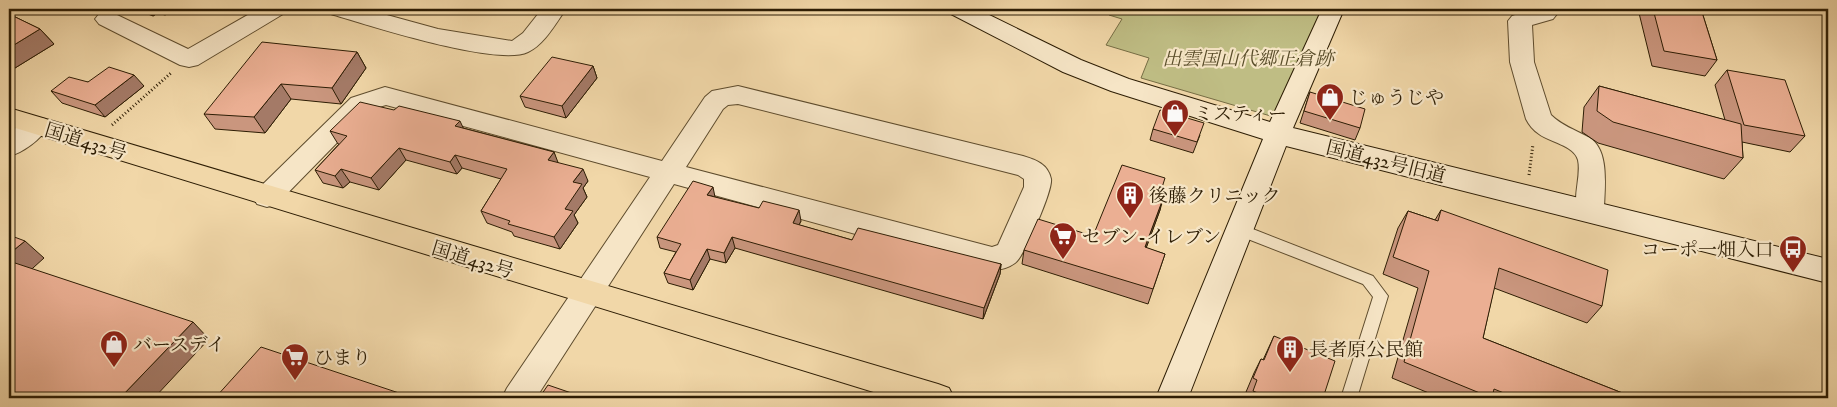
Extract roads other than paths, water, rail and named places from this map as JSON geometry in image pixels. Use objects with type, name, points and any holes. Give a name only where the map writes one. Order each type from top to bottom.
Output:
[{"type":"highway","name":"国道432号","points":[[9,117],[267,197],[938,398]]},
{"type":"street","points":[[107,19],[189,59],[275,9]]},
{"type":"street","points":[[339,9],[437,37],[513,49],[527,43],[554,9]]},
{"type":"street","name":"国道432号旧道","points":[[959,9],[1072,66],[1120,85],[1278,134],[1828,271]]},
{"type":"street","points":[[1172,398],[1278,134],[1333,9]]},
{"type":"street","points":[[1544,9],[1545,14],[1520,21],[1522,62],[1538,119],[1548,128],[1582,145],[1591,159],[1590,212]]},
{"type":"street","points":[[267,197],[360,104],[385,96],[668,172],[993,260],[1005,257],[1008,253],[1038,186],[1036,174],[1030,168],[1023,166],[738,95],[721,97],[714,104],[668,172],[518,398]]},
{"type":"street","points":[[9,147],[36,126]]},
{"type":"lane","points":[[1240,230],[1368,280],[1381,296],[1349,398]]},
{"type":"place","name":"じゅうじや","points":[[1330,121]]},
{"type":"place","name":"ミスティー","points":[[1175,137]]},
{"type":"place","name":"後藤クリニック","points":[[1130,219]]},
{"type":"place","name":"セブン-イレブン","points":[[1063,260]]},
{"type":"place","name":"コーポ一畑入口","points":[[1793,273]]},
{"type":"place","name":"バースデイ","points":[[114,368]]},
{"type":"place","name":"長者原公民館","points":[[1290,373]]},
{"type":"place","name":"ひまり","points":[[295,381]]},
{"type":"park label","name":"出雲国山代郷正倉跡","points":[[1248,58]]}]
